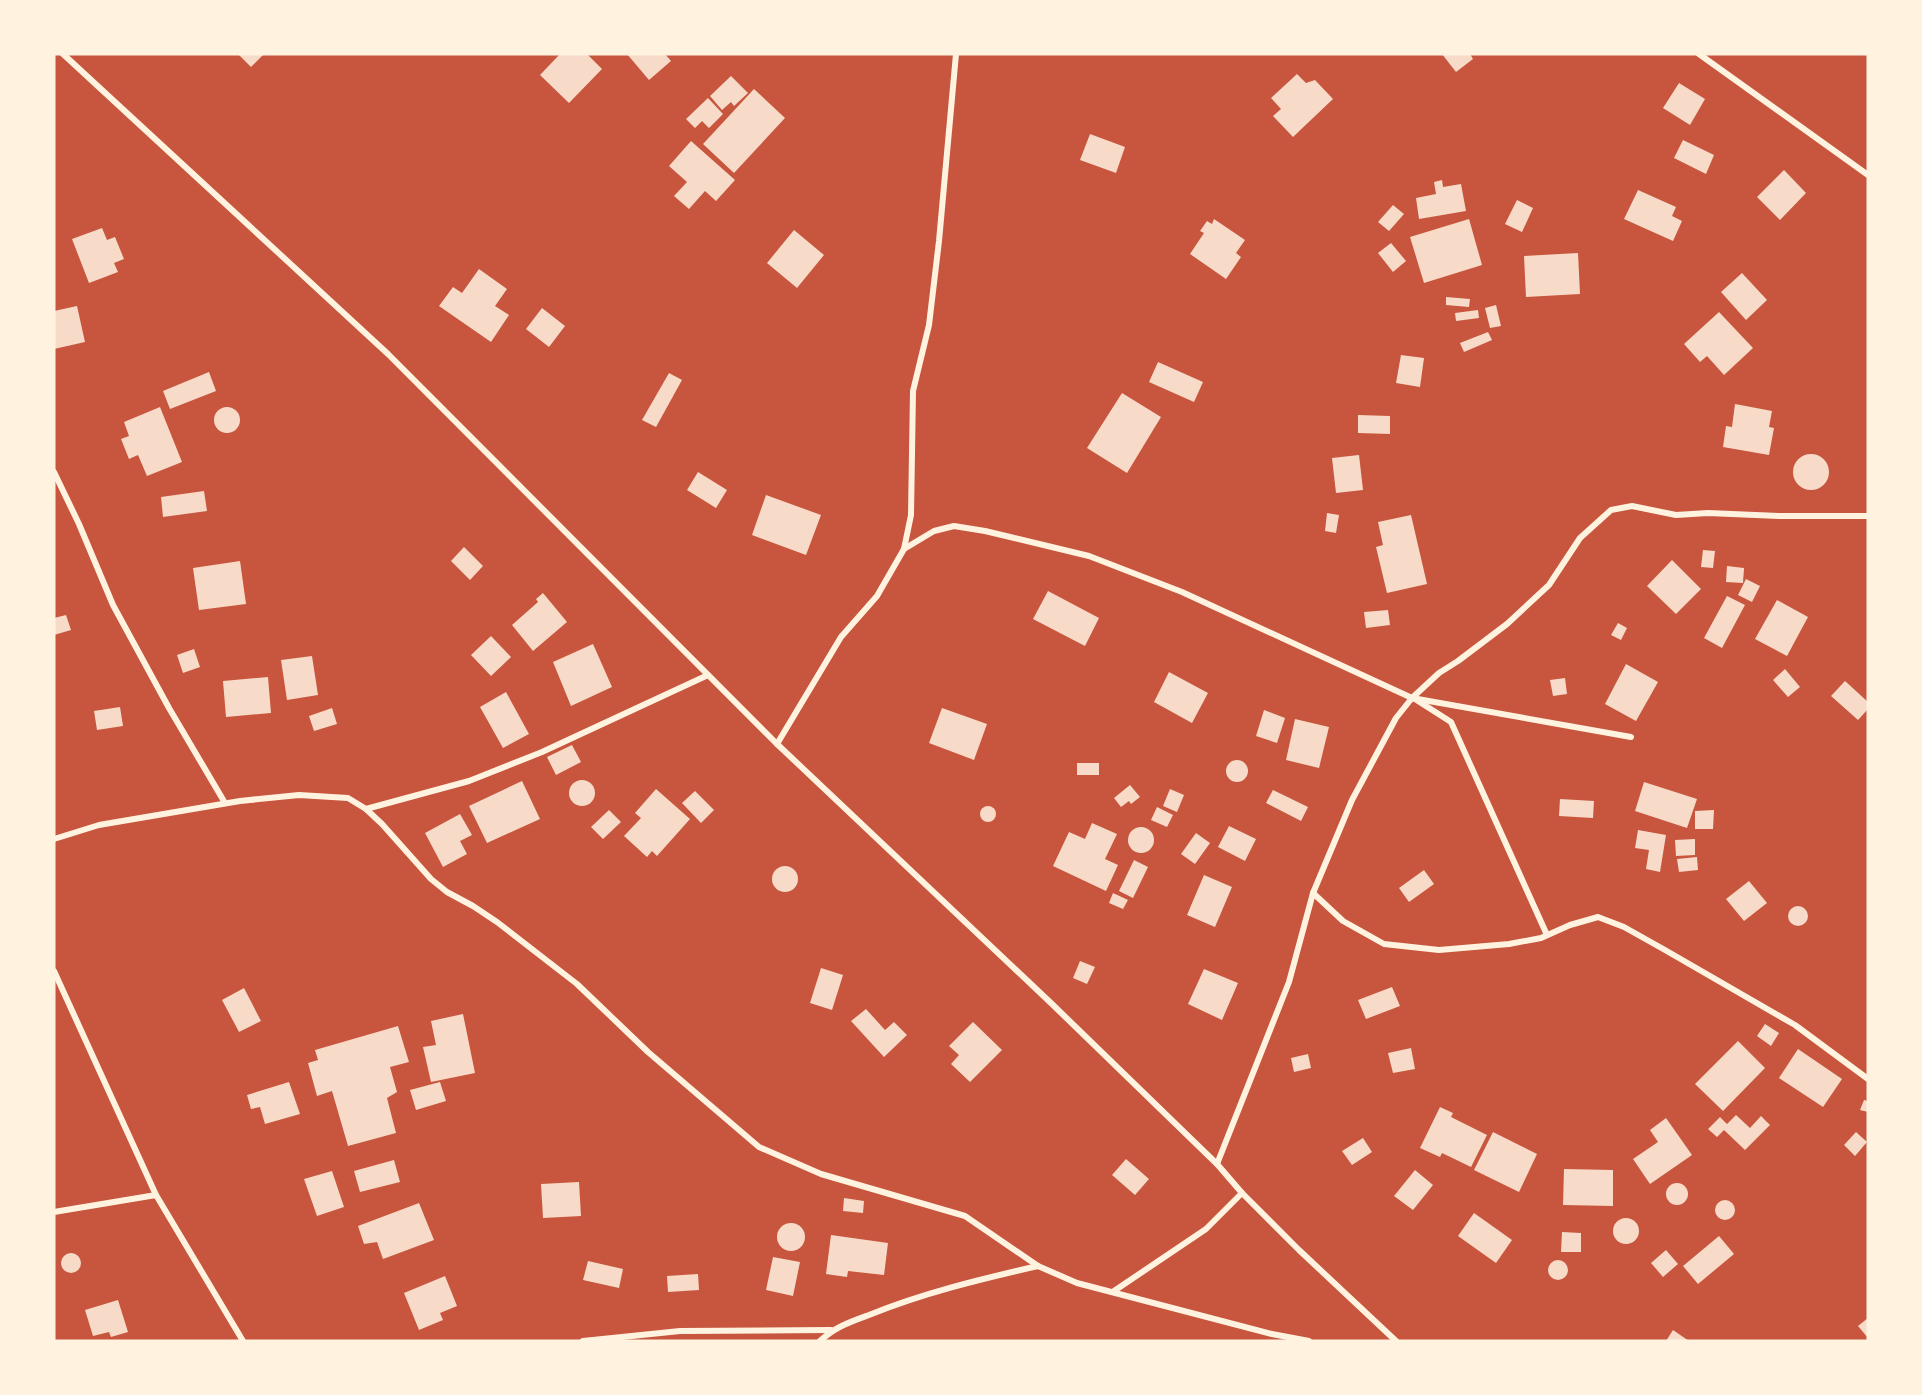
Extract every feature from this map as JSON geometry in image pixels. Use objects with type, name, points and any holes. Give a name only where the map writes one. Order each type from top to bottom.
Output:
[{"type":"street","points":[[63,54],[388,354],[777,744],[1052,1004],[1217,1164],[1242,1193],[1299,1250],[1396,1341]]},
{"type":"street","points":[[777,744],[841,637],[876,596],[904,549],[911,515],[913,391],[929,325],[936,273],[956,54]]},
{"type":"street","points":[[1699,54],[1868,175]]},
{"type":"street","points":[[54,472],[80,524],[113,604],[169,708],[225,803]]},
{"type":"street","points":[[1217,1164],[1289,982],[1314,893],[1352,801],[1396,717],[1412,698],[1439,673],[1507,624],[1548,585],[1580,538],[1611,510],[1632,506],[1676,515],[1708,513],[1868,516]]},
{"type":"street","points":[[904,549],[934,531],[954,526],[985,531],[1089,556],[1182,592],[1412,698],[1451,722],[1547,935]]},
{"type":"street","points":[[366,808],[469,781],[542,752],[708,675]]},
{"type":"street","points":[[1412,698],[1631,737]]},
{"type":"street","points":[[54,839],[99,825],[225,803],[299,795],[348,798],[366,808],[413,857],[430,879],[497,922],[577,984],[648,1052],[759,1147],[821,1173],[965,1216],[1038,1266],[1077,1283],[1272,1334],[1309,1341]]},
{"type":"street","points":[[1314,893],[1343,921],[1384,945],[1438,950],[1509,944],[1540,938],[1570,925],[1598,917],[1624,927],[1795,1024],[1868,1079]]},
{"type":"street","points":[[54,971],[156,1195],[243,1341]]},
{"type":"street","points":[[1114,1291],[1206,1229],[1242,1193]]},
{"type":"street","points":[[54,1212],[156,1195]]},
{"type":"street","points":[[583,1341],[680,1331],[831,1330],[896,1304],[981,1279],[1038,1266]]},
{"type":"street","points":[[820,1341],[831,1330]]},
{"type":"building","points":[[238,54],[264,54],[251,67]]},
{"type":"building","points":[[560,54],[587,54],[602,69],[569,103],[540,75]]},
{"type":"building","points":[[627,54],[665,54],[671,61],[649,80]]},
{"type":"building","points":[[1442,54],[1470,54],[1473,59],[1456,72]]},
{"type":"building","points":[[1297,74],[1306,83],[1315,80],[1333,99],[1293,137],[1273,116],[1281,109],[1271,98]]},
{"type":"building","points":[[731,76],[748,93],[734,106],[731,102],[722,110],[710,96]]},
{"type":"building","points":[[1679,83],[1705,99],[1690,125],[1663,108]]},
{"type":"building","points":[[754,89],[785,118],[734,173],[703,144]]},
{"type":"building","points":[[708,98],[723,114],[709,128],[702,121],[695,128],[686,119]]},
{"type":"building","points":[[1090,134],[1125,147],[1116,173],[1080,160]]},
{"type":"building","points":[[1683,140],[1714,155],[1706,174],[1674,158]]},
{"type":"building","points":[[691,141],[735,180],[716,201],[705,191],[689,209],[674,196],[687,182],[669,166]]},
{"type":"building","points":[[1784,170],[1806,193],[1780,220],[1757,197]]},
{"type":"building","points":[[1442,180],[1443,187],[1461,184],[1466,211],[1419,219],[1416,198],[1436,194],[1434,182]]},
{"type":"building","points":[[1638,190],[1676,207],[1672,216],[1682,221],[1673,241],[1624,219]]},
{"type":"building","points":[[1517,200],[1533,208],[1522,232],[1505,224]]},
{"type":"building","points":[[1393,205],[1404,214],[1389,231],[1378,222]]},
{"type":"building","points":[[1214,219],[1245,240],[1236,253],[1241,257],[1226,279],[1190,254],[1204,233],[1200,231],[1207,221],[1212,224]]},
{"type":"building","points":[[1469,219],[1482,265],[1424,283],[1410,237]]},
{"type":"building","points":[[102,228],[107,240],[115,237],[124,259],[114,263],[118,272],[89,283],[72,239]]},
{"type":"building","points":[[794,230],[824,255],[797,288],[767,263]]},
{"type":"building","points":[[1391,243],[1406,261],[1393,272],[1378,253]]},
{"type":"building","points":[[1578,253],[1580,294],[1526,297],[1524,256]]},
{"type":"building","points":[[479,269],[507,289],[495,306],[509,315],[491,342],[439,306],[453,287],[462,293]]},
{"type":"building","points":[[1742,273],[1767,300],[1746,320],[1721,292]]},
{"type":"building","points":[[1446,297],[1470,299],[1469,307],[1446,305]]},
{"type":"building","points":[[1496,305],[1501,326],[1490,328],[1485,308]]},
{"type":"building","points":[[77,306],[85,342],[54,349],[54,311]]},
{"type":"building","points":[[542,308],[565,326],[549,347],[526,329]]},
{"type":"building","points":[[1478,310],[1479,318],[1456,321],[1455,313]]},
{"type":"building","points":[[1719,312],[1753,348],[1724,375],[1707,356],[1700,362],[1684,344]]},
{"type":"building","points":[[1488,332],[1492,340],[1464,352],[1460,343]]},
{"type":"building","points":[[1401,355],[1424,358],[1420,387],[1396,383]]},
{"type":"building","points":[[1158,362],[1203,382],[1194,402],[1149,382]]},
{"type":"building","points":[[209,372],[216,391],[170,409],[163,391]]},
{"type":"building","points":[[669,373],[682,380],[656,427],[642,420]]},
{"type":"building","points":[[1122,393],[1161,417],[1127,473],[1087,448]]},
{"type":"building","points":[[1735,404],[1772,411],[1769,427],[1774,428],[1769,455],[1723,447],[1726,426],[1732,427]]},
{"type":"building","points":[[160,407],[182,462],[147,476],[138,455],[129,459],[121,439],[129,436],[124,422]]},
{"type":"building","points":[[227,407],[236,411],[240,420],[236,429],[227,433],[218,429],[214,420],[218,411]]},
{"type":"building","points":[[1358,415],[1390,416],[1390,434],[1358,433]]},
{"type":"building","points":[[1811,454],[1824,459],[1829,472],[1824,485],[1811,490],[1798,485],[1793,472],[1798,459]]},
{"type":"building","points":[[1359,455],[1363,490],[1336,493],[1332,458]]},
{"type":"building","points":[[698,472],[727,490],[716,508],[687,490]]},
{"type":"building","points":[[204,491],[207,511],[163,517],[161,497]]},
{"type":"building","points":[[766,495],[821,515],[806,555],[752,535]]},
{"type":"building","points":[[1327,513],[1339,515],[1336,533],[1325,531]]},
{"type":"building","points":[[1411,515],[1427,584],[1387,593],[1376,547],[1383,545],[1378,522]]},
{"type":"building","points":[[464,547],[483,566],[470,580],[451,561]]},
{"type":"building","points":[[1703,550],[1715,551],[1713,568],[1701,567]]},
{"type":"building","points":[[1672,560],[1701,589],[1676,614],[1647,586]]},
{"type":"building","points":[[240,561],[246,604],[199,610],[193,568]]},
{"type":"building","points":[[1727,566],[1744,568],[1743,583],[1726,582]]},
{"type":"building","points":[[1746,579],[1760,586],[1752,602],[1738,595]]},
{"type":"building","points":[[1048,591],[1099,618],[1085,646],[1033,619]]},
{"type":"building","points":[[543,593],[567,622],[533,651],[512,625],[538,602],[536,599]]},
{"type":"building","points":[[1727,596],[1745,605],[1722,648],[1704,638]]},
{"type":"building","points":[[1777,600],[1808,617],[1787,656],[1755,639]]},
{"type":"building","points":[[1388,610],[1390,625],[1366,628],[1364,612]]},
{"type":"building","points":[[66,615],[71,630],[54,635],[54,618]]},
{"type":"building","points":[[1618,623],[1627,628],[1621,640],[1611,635]]},
{"type":"building","points":[[491,636],[511,657],[491,676],[471,655]]},
{"type":"building","points":[[593,644],[612,687],[571,706],[553,662]]},
{"type":"building","points":[[194,649],[200,667],[183,673],[177,655]]},
{"type":"building","points":[[312,656],[318,695],[287,700],[281,660]]},
{"type":"building","points":[[1626,664],[1658,682],[1636,721],[1605,704]]},
{"type":"building","points":[[1785,669],[1800,687],[1788,697],[1773,680]]},
{"type":"building","points":[[1169,672],[1208,693],[1192,723],[1154,702]]},
{"type":"building","points":[[268,677],[271,713],[226,717],[223,681]]},
{"type":"building","points":[[1565,678],[1567,694],[1553,696],[1550,680]]},
{"type":"building","points":[[1845,681],[1868,702],[1868,709],[1858,720],[1831,696]]},
{"type":"building","points":[[506,692],[529,734],[503,748],[480,707]]},
{"type":"building","points":[[120,707],[123,726],[97,730],[94,711]]},
{"type":"building","points":[[332,708],[337,724],[314,731],[309,716]]},
{"type":"building","points":[[942,708],[987,724],[974,760],[929,743]]},
{"type":"building","points":[[1264,710],[1285,718],[1277,743],[1256,736]]},
{"type":"building","points":[[1295,719],[1329,727],[1319,768],[1286,760]]},
{"type":"building","points":[[572,745],[581,762],[556,775],[547,757]]},
{"type":"building","points":[[1237,760],[1247,767],[1248,771],[1241,781],[1237,782],[1227,775],[1226,771],[1233,761]]},
{"type":"building","points":[[1077,763],[1099,763],[1099,775],[1077,775]]},
{"type":"building","points":[[582,780],[591,784],[595,793],[591,802],[582,806],[573,802],[569,793],[573,784]]},
{"type":"building","points":[[522,781],[540,819],[487,843],[469,806]]},
{"type":"building","points":[[1644,782],[1697,799],[1687,828],[1635,811]]},
{"type":"building","points":[[1130,785],[1140,797],[1131,804],[1129,801],[1121,807],[1114,798]]},
{"type":"building","points":[[656,789],[690,819],[657,856],[652,851],[647,857],[624,836],[641,818],[635,813]]},
{"type":"building","points":[[1170,789],[1184,795],[1177,812],[1163,806]]},
{"type":"building","points":[[1273,790],[1308,807],[1301,821],[1266,803]]},
{"type":"building","points":[[695,791],[714,810],[701,823],[682,803]]},
{"type":"building","points":[[1560,799],[1594,801],[1593,818],[1559,816]]},
{"type":"building","points":[[988,806],[996,814],[988,822],[980,814]]},
{"type":"building","points":[[1157,807],[1173,815],[1167,827],[1151,820]]},
{"type":"building","points":[[609,810],[621,822],[603,839],[591,827]]},
{"type":"building","points":[[1714,810],[1713,829],[1695,829],[1695,811]]},
{"type":"building","points":[[460,814],[472,835],[460,841],[467,854],[443,867],[425,833]]},
{"type":"building","points":[[1092,823],[1117,834],[1105,859],[1118,865],[1106,891],[1053,866],[1069,832],[1085,839]]},
{"type":"building","points":[[1229,826],[1256,839],[1245,861],[1218,847]]},
{"type":"building","points":[[1141,827],[1150,831],[1154,840],[1150,849],[1141,853],[1132,849],[1128,840],[1132,831]]},
{"type":"building","points":[[1638,830],[1666,835],[1660,872],[1646,869],[1649,850],[1635,848]]},
{"type":"building","points":[[1196,833],[1210,843],[1195,864],[1181,854]]},
{"type":"building","points":[[1695,839],[1695,855],[1676,856],[1675,840]]},
{"type":"building","points":[[1697,857],[1698,870],[1679,872],[1677,859]]},
{"type":"building","points":[[1134,860],[1148,867],[1133,898],[1119,891]]},
{"type":"building","points":[[785,866],[795,869],[798,879],[795,889],[785,892],[775,889],[772,879],[775,869]]},
{"type":"building","points":[[1424,870],[1434,884],[1409,902],[1399,888]]},
{"type":"building","points":[[1204,875],[1232,887],[1215,927],[1187,915]]},
{"type":"building","points":[[1749,881],[1767,903],[1744,921],[1726,899]]},
{"type":"building","points":[[1113,893],[1128,900],[1123,909],[1109,903]]},
{"type":"building","points":[[1794,906],[1802,906],[1808,912],[1808,920],[1802,926],[1794,926],[1788,920],[1788,912]]},
{"type":"building","points":[[1080,961],[1095,967],[1087,984],[1073,978]]},
{"type":"building","points":[[821,968],[843,975],[832,1010],[810,1003]]},
{"type":"building","points":[[1204,969],[1238,983],[1222,1020],[1188,1004]]},
{"type":"building","points":[[1392,987],[1400,1006],[1366,1019],[1358,1000]]},
{"type":"building","points":[[244,988],[261,1021],[239,1032],[222,1000]]},
{"type":"building","points":[[866,1009],[885,1030],[894,1022],[907,1035],[884,1057],[851,1021]]},
{"type":"building","points":[[463,1014],[475,1073],[431,1082],[423,1047],[436,1045],[431,1021]]},
{"type":"building","points":[[973,1022],[1002,1050],[970,1082],[951,1064],[959,1055],[949,1046]]},
{"type":"building","points":[[1765,1024],[1779,1033],[1771,1046],[1757,1036]]},
{"type":"building","points":[[398,1026],[409,1062],[390,1067],[397,1092],[387,1098],[396,1133],[348,1146],[332,1091],[317,1096],[308,1063],[318,1060],[315,1050]]},
{"type":"building","points":[[1738,1041],[1765,1068],[1723,1111],[1695,1084]]},
{"type":"building","points":[[1411,1048],[1415,1069],[1393,1073],[1388,1053]]},
{"type":"building","points":[[1798,1049],[1842,1079],[1823,1107],[1779,1078]]},
{"type":"building","points":[[1308,1054],[1311,1068],[1294,1072],[1291,1058]]},
{"type":"building","points":[[289,1082],[300,1114],[265,1124],[260,1107],[251,1109],[247,1095]]},
{"type":"building","points":[[440,1082],[446,1101],[416,1110],[410,1090]]},
{"type":"building","points":[[1864,1100],[1868,1101],[1868,1112],[1860,1110]]},
{"type":"building","points":[[1440,1107],[1453,1113],[1451,1117],[1487,1135],[1471,1167],[1442,1153],[1440,1157],[1420,1148]]},
{"type":"building","points":[[1736,1115],[1750,1128],[1761,1116],[1770,1125],[1745,1150],[1724,1130],[1717,1137],[1708,1129],[1720,1117],[1727,1124]]},
{"type":"building","points":[[1666,1118],[1692,1155],[1650,1184],[1633,1159],[1658,1142],[1650,1130]]},
{"type":"building","points":[[1493,1132],[1537,1154],[1519,1192],[1474,1170]]},
{"type":"building","points":[[1856,1132],[1867,1142],[1855,1156],[1844,1145]]},
{"type":"building","points":[[1363,1138],[1372,1152],[1352,1165],[1342,1151]]},
{"type":"building","points":[[1126,1159],[1149,1179],[1135,1195],[1112,1175]]},
{"type":"building","points":[[394,1160],[400,1182],[360,1192],[354,1171]]},
{"type":"building","points":[[1564,1169],[1613,1170],[1613,1206],[1563,1205]]},
{"type":"building","points":[[1415,1170],[1433,1185],[1413,1210],[1394,1196]]},
{"type":"building","points":[[332,1171],[344,1207],[317,1216],[304,1179]]},
{"type":"building","points":[[579,1182],[581,1216],[543,1218],[541,1184]]},
{"type":"building","points":[[1677,1183],[1685,1186],[1688,1194],[1685,1202],[1677,1205],[1669,1202],[1666,1194],[1669,1186]]},
{"type":"building","points":[[844,1198],[864,1201],[863,1213],[843,1211]]},
{"type":"building","points":[[1725,1200],[1732,1203],[1735,1210],[1732,1217],[1725,1220],[1718,1217],[1715,1210],[1718,1203]]},
{"type":"building","points":[[419,1203],[434,1240],[383,1259],[377,1242],[364,1244],[358,1226]]},
{"type":"building","points":[[1474,1213],[1512,1240],[1496,1263],[1458,1236]]},
{"type":"building","points":[[1626,1218],[1635,1222],[1639,1231],[1635,1240],[1626,1244],[1617,1240],[1613,1231],[1617,1222]]},
{"type":"building","points":[[791,1223],[801,1227],[805,1237],[801,1247],[791,1251],[781,1247],[777,1237],[781,1227]]},
{"type":"building","points":[[1562,1232],[1581,1233],[1581,1252],[1561,1252]]},
{"type":"building","points":[[831,1235],[888,1243],[884,1275],[848,1271],[847,1277],[826,1274]]},
{"type":"building","points":[[1719,1236],[1734,1254],[1698,1284],[1683,1266]]},
{"type":"building","points":[[1666,1250],[1678,1264],[1663,1277],[1651,1263]]},
{"type":"building","points":[[71,1253],[78,1256],[81,1263],[78,1270],[71,1273],[64,1270],[61,1263],[64,1256]]},
{"type":"building","points":[[773,1257],[800,1262],[793,1296],[766,1290]]},
{"type":"building","points":[[1558,1260],[1565,1263],[1568,1270],[1565,1277],[1558,1280],[1551,1277],[1548,1270],[1551,1263]]},
{"type":"building","points":[[588,1261],[623,1269],[619,1288],[583,1280]]},
{"type":"building","points":[[698,1274],[699,1290],[668,1292],[667,1276]]},
{"type":"building","points":[[445,1276],[457,1306],[440,1313],[443,1320],[419,1330],[404,1293]]},
{"type":"building","points":[[118,1300],[128,1332],[111,1337],[109,1332],[93,1336],[85,1310]]},
{"type":"building","points":[[1868,1318],[1868,1338],[1858,1326]]},
{"type":"building","points":[[1673,1330],[1689,1341],[1666,1341]]}]
